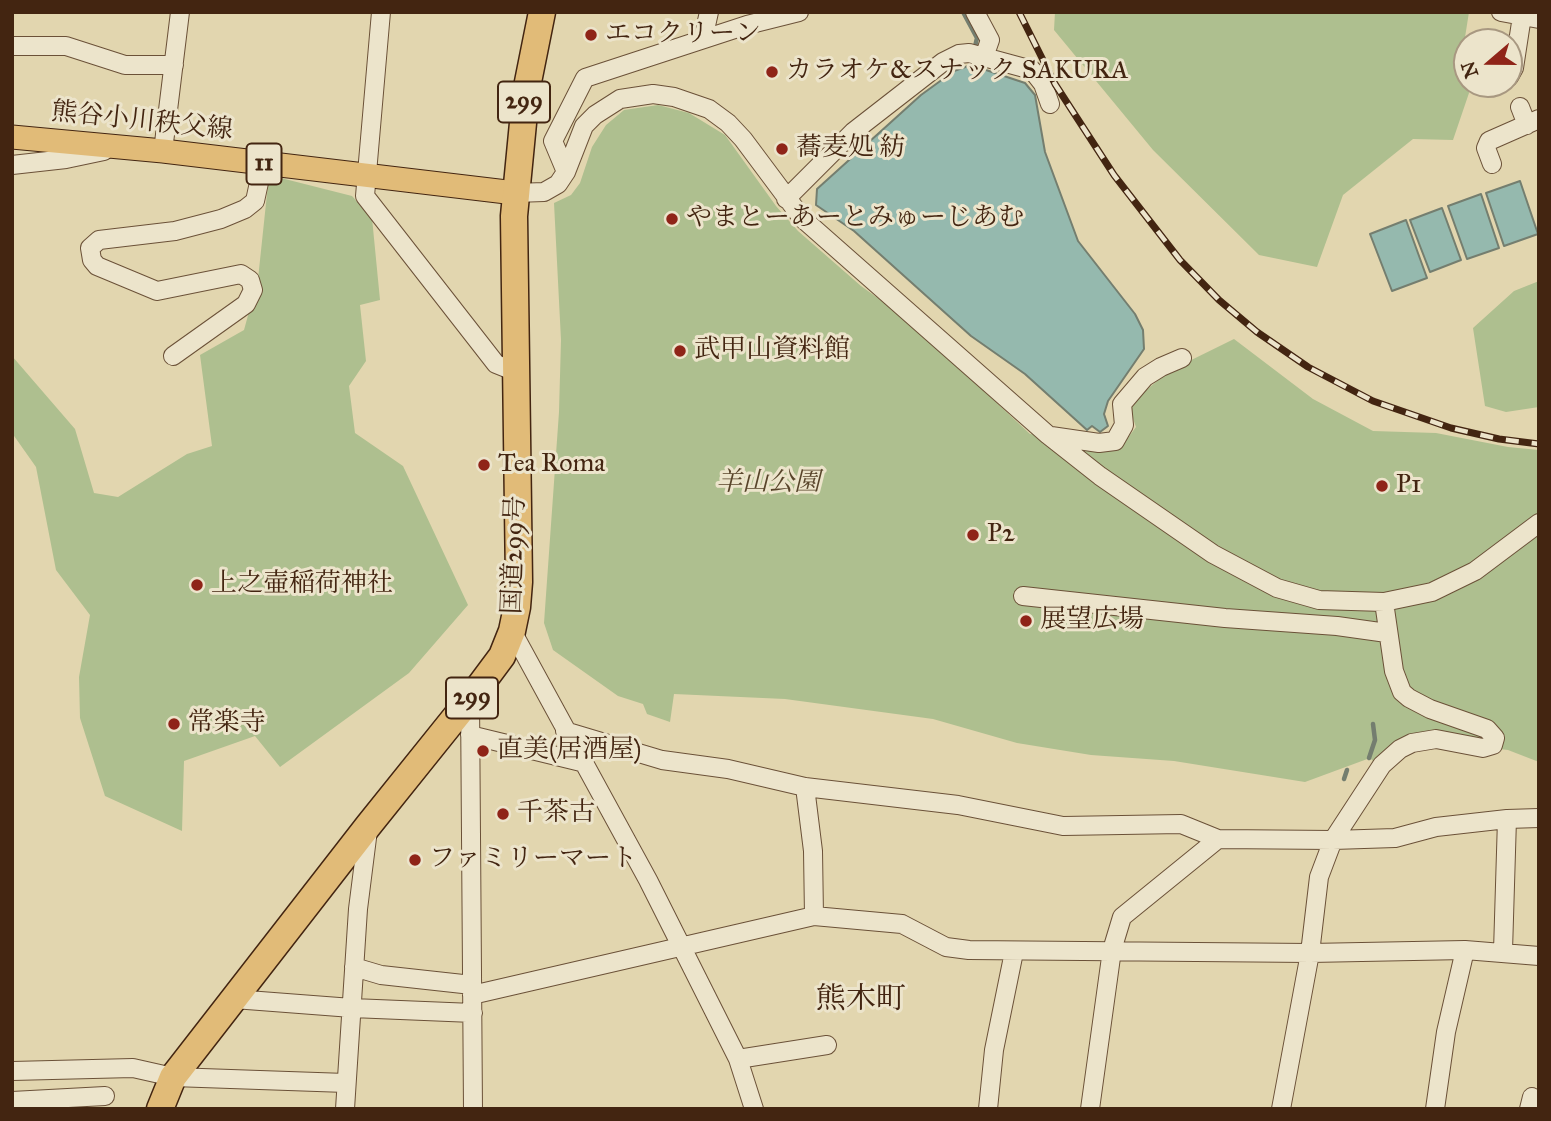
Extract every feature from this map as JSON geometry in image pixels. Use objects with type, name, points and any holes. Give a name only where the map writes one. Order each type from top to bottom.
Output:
[{"type":"highway","name":"国道299号","points":[[160,1109],[173,1077],[470,699],[502,656],[512,631],[519,582],[515,193],[535,13]]},
{"type":"main road","name":"熊谷小川秩父線","points":[[12,136],[515,193]]},
{"type":"street","points":[[163,151],[180,12]]},
{"type":"street","points":[[381,12],[365,196],[496,364],[516,372]]},
{"type":"street","points":[[703,39],[709,12]]},
{"type":"street","points":[[975,12],[990,40],[984,57]]},
{"type":"street","points":[[1501,12],[1531,18],[1523,42]]},
{"type":"street","points":[[566,172],[553,141],[585,78],[789,13]]},
{"type":"street","points":[[12,46],[66,46],[125,65],[173,65]]},
{"type":"street","points":[[786,199],[853,132],[943,62],[959,54],[969,53],[1032,70],[1043,85],[1049,104]]},
{"type":"street","points":[[515,193],[544,192],[558,184],[566,172],[584,126],[594,115],[620,99],[653,94],[674,97],[709,109],[743,139],[802,218],[1048,435],[1100,477],[1213,554],[1277,588],[1319,600],[1384,602],[1432,592],[1475,571],[1539,523]]},
{"type":"street","points":[[1492,164],[1486,148],[1489,141],[1533,122],[1520,107]]},
{"type":"street","points":[[12,165],[66,159],[104,151],[110,146]]},
{"type":"street","points":[[173,356],[217,328],[246,304],[253,290],[250,279],[241,274],[157,291],[97,266],[92,260],[90,248],[99,240],[175,231],[221,219],[245,209],[255,201],[263,164]]},
{"type":"street","points":[[1048,435],[1099,443],[1115,441],[1124,425],[1122,404],[1145,377],[1182,358]]},
{"type":"street","points":[[1023,596],[1387,633]]},
{"type":"street","points":[[1281,1109],[1310,953],[1319,877],[1333,840],[1382,765],[1400,749],[1412,743],[1436,739],[1483,748],[1493,745],[1495,738],[1487,729],[1430,709],[1402,692],[1394,671],[1384,602]]},
{"type":"street","points":[[512,631],[681,945],[738,1059],[754,1109]]},
{"type":"street","points":[[470,699],[473,1109]]},
{"type":"street","points":[[565,731],[662,760],[728,769],[805,787],[958,805],[1063,826],[1181,824],[1219,839],[1333,840],[1395,838],[1436,827],[1539,818]]},
{"type":"street","points":[[470,735],[581,762]]},
{"type":"street","points":[[805,787],[813,852],[814,916]]},
{"type":"street","points":[[1503,951],[1507,819]]},
{"type":"street","points":[[345,1109],[354,967],[368,826]]},
{"type":"street","points":[[1090,1109],[1112,950],[1122,917],[1219,839]]},
{"type":"street","points":[[234,999],[352,1008],[473,998],[681,945],[814,916],[902,924],[946,947],[1014,952],[1112,950],[1310,953],[1465,950],[1539,956]]},
{"type":"street","points":[[1435,1109],[1446,1032],[1465,950]]},
{"type":"street","points":[[988,1109],[994,1051],[1014,952]]},
{"type":"street","points":[[354,967],[473,998]]},
{"type":"street","points":[[738,1059],[828,1045]]},
{"type":"street","points":[[12,1071],[133,1068],[173,1077],[346,1083]]},
{"type":"street","points":[[12,1101],[105,1096]]},
{"type":"green space","points":[[1055,12],[1469,12],[1466,28],[1453,28],[1453,98],[1467,98],[1453,140],[1413,139],[1343,195],[1317,267],[1259,255],[1153,150],[1054,30]]},
{"type":"green space","name":"羊山公園","points":[[658,105],[689,113],[725,135],[776,206],[798,231],[861,286],[907,319],[1030,434],[1065,437],[1108,449],[1124,443],[1136,427],[1130,410],[1144,392],[1169,371],[1234,339],[1313,399],[1373,431],[1436,433],[1539,450],[1539,762],[1508,750],[1467,745],[1448,739],[1377,765],[1370,758],[1305,782],[1174,761],[1091,755],[1017,743],[933,719],[785,699],[674,694],[670,722],[647,714],[643,704],[618,696],[553,650],[544,623],[559,412],[561,340],[554,203],[571,195],[580,183],[592,147],[606,125],[624,110]]},
{"type":"green space","points":[[269,175],[352,196],[372,218],[380,300],[360,305],[366,361],[349,386],[355,433],[403,466],[468,605],[409,673],[280,767],[255,736],[184,761],[182,831],[105,796],[80,718],[79,677],[90,615],[56,570],[36,467],[12,433],[12,356],[75,429],[94,493],[118,497],[187,454],[212,446],[200,355],[244,330],[258,279]]},
{"type":"green space","points":[[1539,281],[1539,407],[1506,412],[1485,406],[1473,328],[1514,291]]},
{"type":"water","points":[[971,65],[1025,83],[1035,95],[1045,152],[1078,241],[1135,314],[1143,330],[1144,349],[1108,401],[1104,414],[1108,426],[1100,432],[1092,426],[1087,430],[1025,374],[971,336],[854,231],[816,205],[817,189],[921,95],[954,71]]},
{"type":"water","points":[[1520,181],[1538,234],[1504,246],[1486,193]]},
{"type":"water","points":[[1481,194],[1499,248],[1467,259],[1448,206]]},
{"type":"water","points":[[1442,208],[1461,260],[1430,272],[1410,220]]},
{"type":"water","points":[[1406,220],[1427,278],[1392,291],[1370,234]]},
{"type":"waterway","points":[[963,12],[977,38],[974,51]]},
{"type":"waterway","points":[[1369,758],[1375,740],[1373,724]]},
{"type":"waterway","points":[[1344,779],[1347,770]]},
{"type":"railway","points":[[1019,12],[1055,84],[1114,175],[1180,260],[1219,300],[1257,332],[1308,367],[1373,401],[1451,428],[1499,439],[1539,444]]},
{"type":"place","name":"エコクリーン","points":[[591,35]]},
{"type":"place","name":"カラオケ&スナック SAKURA","points":[[772,72]]},
{"type":"place","name":"蕎麦処 紡","points":[[782,149]]},
{"type":"place","name":"やまとーあーとみゅーじあむ","points":[[672,219]]},
{"type":"place","name":"武甲山資料館","points":[[680,351]]},
{"type":"place","name":"Tea Roma","points":[[484,465]]},
{"type":"place","name":"P1","points":[[1382,486]]},
{"type":"place","name":"P2","points":[[973,535]]},
{"type":"place","name":"上之壷稲荷神社","points":[[197,585]]},
{"type":"place","name":"展望広場","points":[[1026,621]]},
{"type":"place","name":"常楽寺","points":[[174,724]]},
{"type":"place","name":"直美(居酒屋)","points":[[483,751]]},
{"type":"place","name":"千茶古","points":[[503,814]]},
{"type":"place","name":"ファミリーマート","points":[[415,860]]},
{"type":"district","name":"熊木町","points":[[861,1001]]}]
